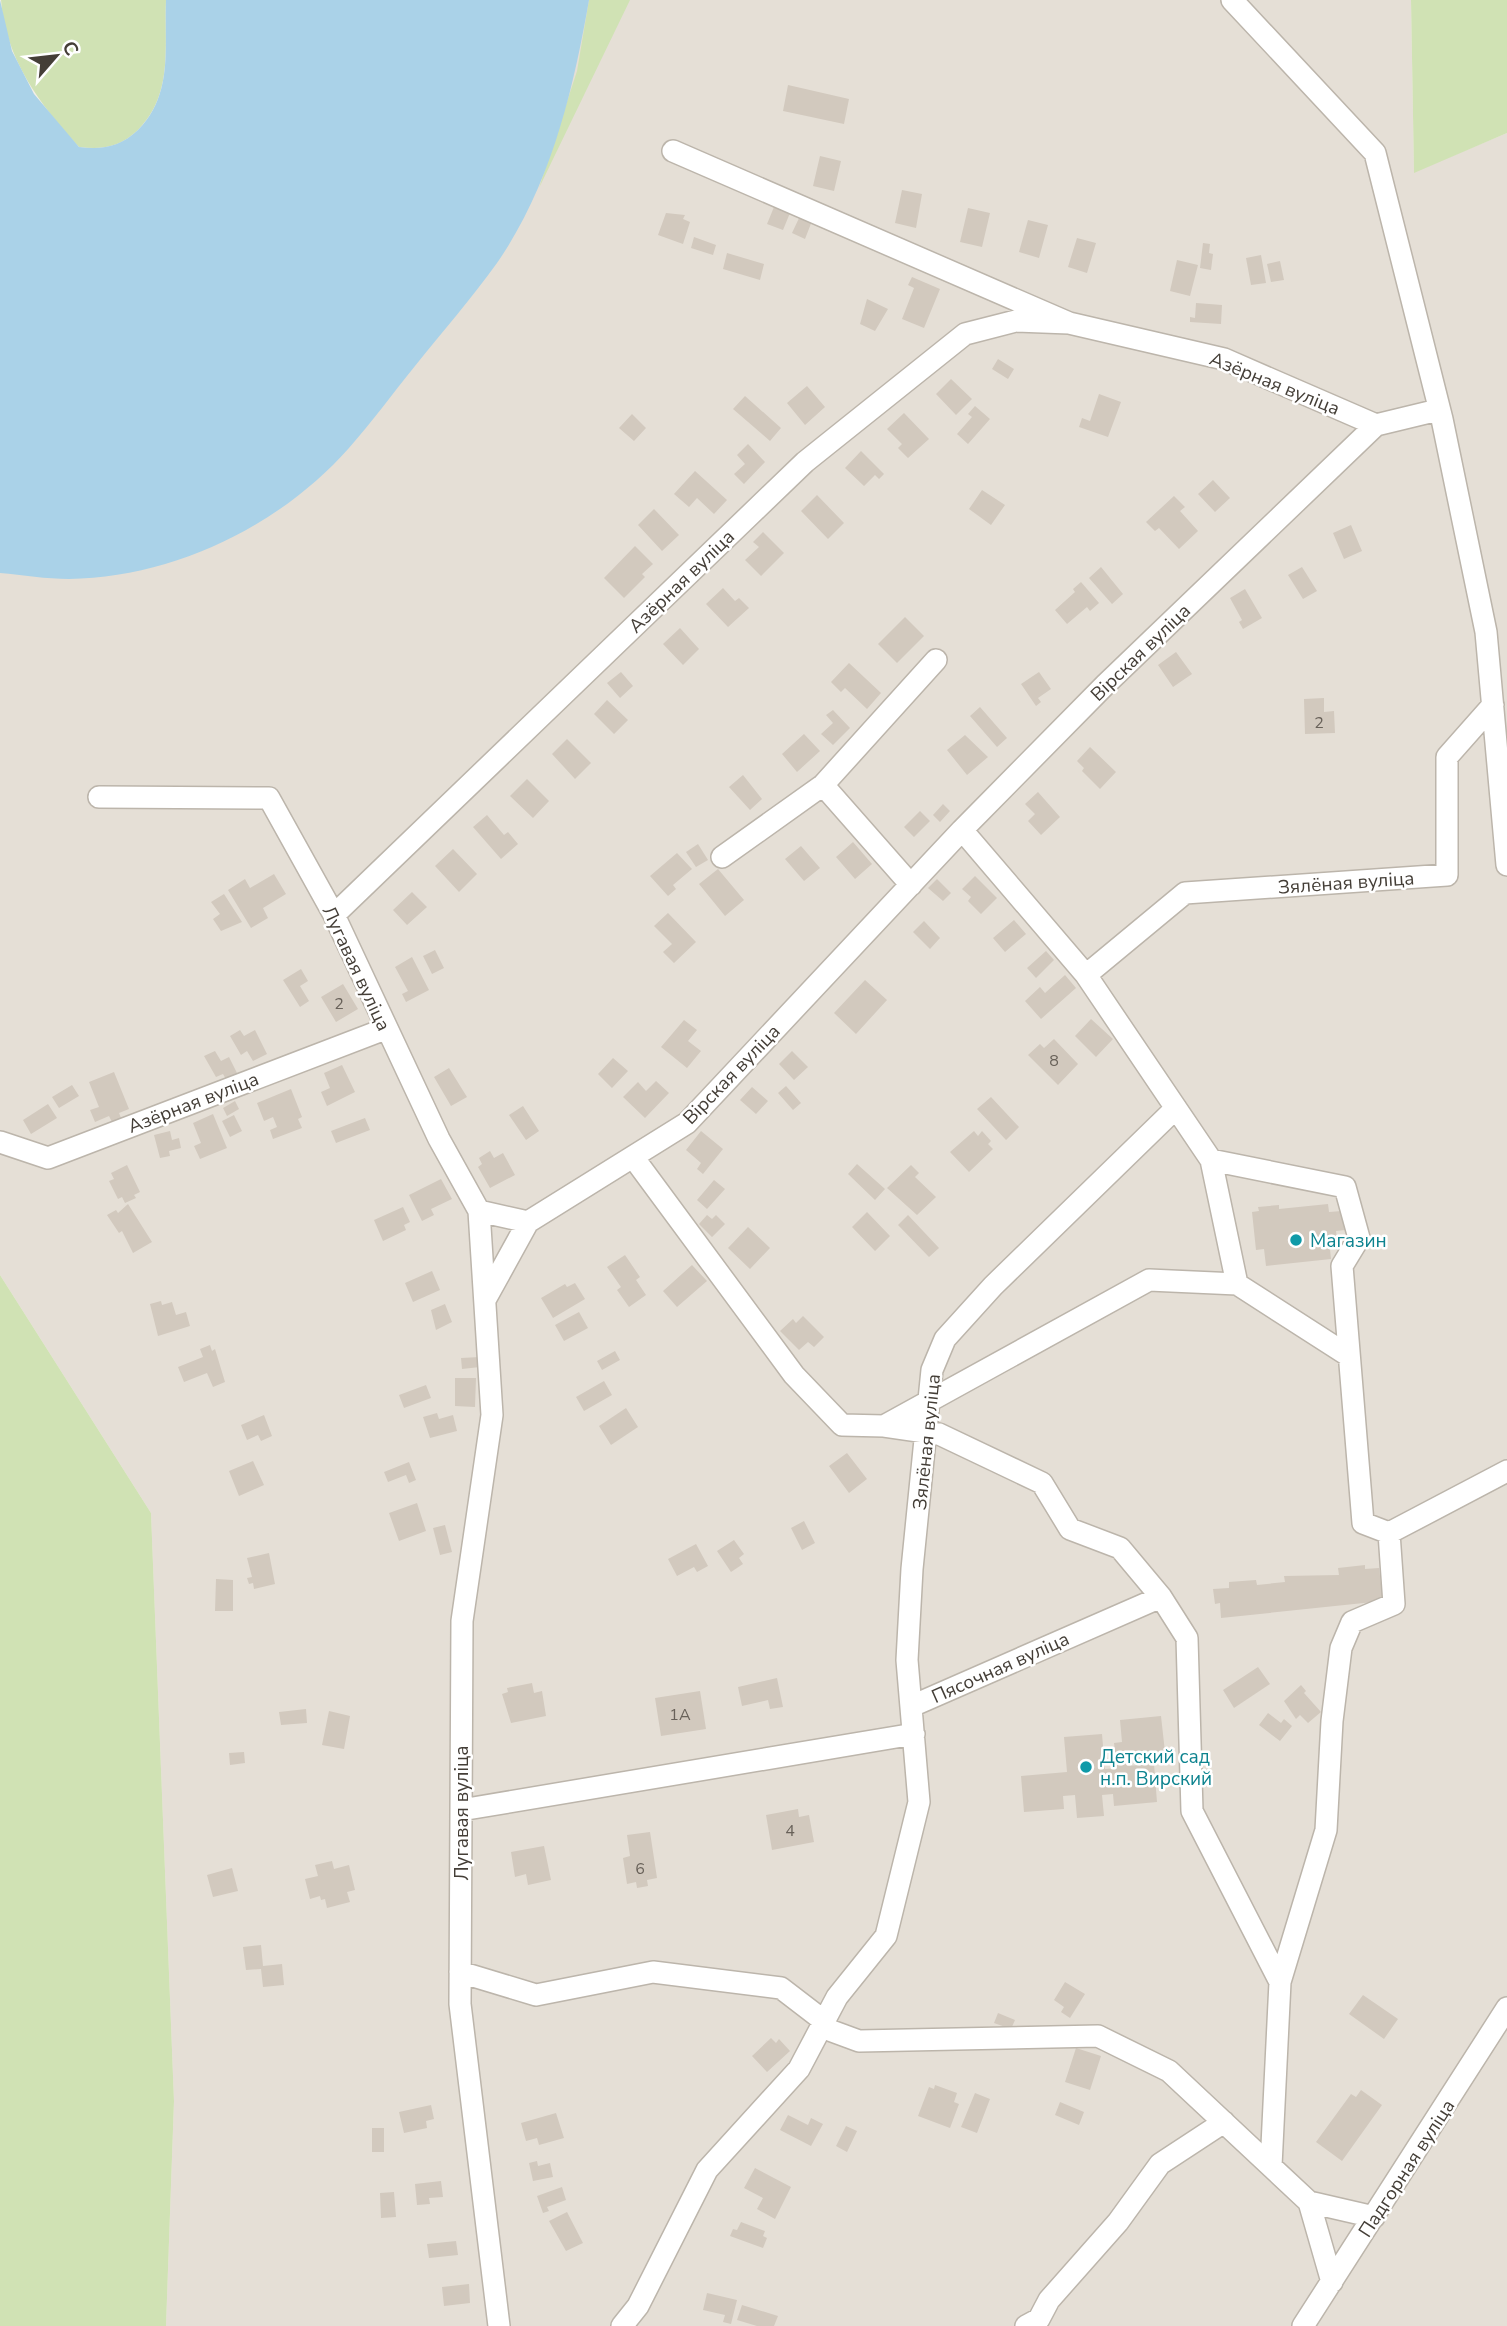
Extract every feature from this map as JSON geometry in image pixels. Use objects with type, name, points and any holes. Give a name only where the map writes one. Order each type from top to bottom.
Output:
[{"type":"street","points":[[1232,0],[1375,153],[1438,410],[1486,632],[1507,865]]},
{"type":"street","name":"Азёрная вуліца","points":[[673,151],[1069,323],[1224,359],[1376,425]]},
{"type":"street","name":"Азёрная вуліца","points":[[334,915],[805,462],[965,334],[1016,321],[1069,323]]},
{"type":"street","points":[[1376,425],[1438,410]]},
{"type":"street","name":"Вірская вуліца","points":[[528,1222],[687,1123],[962,830],[1115,676],[1376,425]]},
{"type":"street","points":[[722,857],[823,785],[936,660]]},
{"type":"street","name":"Зялёная вуліца","points":[[1086,975],[1185,892],[1447,875],[1447,757],[1493,705]]},
{"type":"street","points":[[823,785],[911,885]]},
{"type":"street","name":"Лугавая вуліца","points":[[99,797],[270,798],[334,915],[385,1029],[439,1139],[479,1211],[492,1415],[462,1620],[460,2004],[499,2326]]},
{"type":"street","points":[[962,830],[1086,975],[1212,1160],[1237,1284]]},
{"type":"street","name":"Азёрная вуліца","points":[[0,1142],[48,1158],[385,1029]]},
{"type":"street","name":"Зялёная вуліца","points":[[912,1706],[907,1660],[926,1432],[932,1370],[945,1339],[993,1286],[1176,1108]]},
{"type":"street","points":[[633,1157],[794,1375],[842,1425],[884,1426],[940,1434],[1042,1483],[1070,1529],[1120,1548],[1161,1597],[1187,1638],[1192,1811],[1280,1982]]},
{"type":"street","points":[[1212,1160],[1345,1187],[1359,1238],[1342,1266],[1363,1523],[1389,1533],[1507,1471]]},
{"type":"street","points":[[479,1211],[528,1222],[485,1300]]},
{"type":"street","points":[[884,1426],[1149,1280],[1237,1284],[1349,1356]]},
{"type":"street","points":[[1271,2166],[1280,1982],[1326,1830],[1332,1721],[1341,1648],[1352,1622],[1394,1604],[1389,1533]]},
{"type":"street","name":"Пясочная вуліца","points":[[622,2326],[638,2306],[707,2170],[799,2068],[837,1997],[887,1936],[919,1801],[912,1706],[1161,1597]]},
{"type":"street","points":[[461,1810],[914,1734]]},
{"type":"street","points":[[460,1972],[536,1995],[653,1972],[780,1988],[823,2024],[859,2041],[1098,2036],[1169,2071],[1309,2202],[1332,2281]]},
{"type":"street","name":"Падгорная вуліца","points":[[1303,2326],[1507,2008]]},
{"type":"street","points":[[1026,2326],[1039,2319],[1049,2301],[1118,2222],[1160,2165],[1224,2122]]},
{"type":"street","points":[[1309,2202],[1374,2217]]},
{"type":"shaded area","points":[[461,0],[1411,0],[1414,172],[1507,133],[1507,2326],[166,2326],[174,2101],[151,1513],[0,1275],[0,438]]},
{"type":"green space","points":[[1,0],[166,0],[166,51],[162,85],[149,116],[138,130],[111,146],[79,147],[27,80],[9,42]]},
{"type":"green space","points":[[589,0],[630,0],[539,188],[577,71]]},
{"type":"green space","points":[[1411,0],[1507,0],[1507,133],[1414,173]]},
{"type":"green space","points":[[0,1275],[151,1513],[174,2101],[166,2326],[0,2326]]},
{"type":"water","points":[[0,0],[12,51],[34,94],[79,147],[95,148],[117,144],[131,136],[149,116],[157,101],[165,69],[166,0],[589,0],[567,103],[557,136],[546,170],[516,233],[477,289],[349,448],[291,501],[222,542],[185,558],[147,569],[69,579],[0,573]]},
{"type":"building","points":[[788,85],[849,99],[844,124],[783,111]]},
{"type":"building","points":[[820,156],[841,161],[834,191],[813,186]]},
{"type":"building","points":[[902,190],[922,194],[916,228],[895,223]]},
{"type":"building","points":[[774,207],[790,213],[783,230],[767,224]]},
{"type":"building","points":[[968,208],[990,213],[982,247],[960,242]]},
{"type":"building","points":[[666,213],[685,215],[683,219],[690,222],[683,244],[658,235]]},
{"type":"building","points":[[800,216],[812,221],[805,239],[792,233]]},
{"type":"building","points":[[1028,220],[1048,225],[1039,258],[1019,252]]},
{"type":"building","points":[[694,237],[716,245],[713,255],[691,248]]},
{"type":"building","points":[[1077,238],[1096,243],[1087,273],[1068,267]]},
{"type":"building","points":[[1203,243],[1210,244],[1209,253],[1213,254],[1211,270],[1200,268]]},
{"type":"building","points":[[727,253],[764,264],[760,280],[723,269]]},
{"type":"building","points":[[1261,255],[1266,283],[1251,285],[1246,258]]},
{"type":"building","points":[[1177,260],[1198,265],[1190,296],[1170,291]]},
{"type":"building","points":[[1280,261],[1284,280],[1271,282],[1267,264]]},
{"type":"building","points":[[912,277],[940,289],[924,328],[902,319],[914,288],[908,285]]},
{"type":"building","points":[[867,299],[888,309],[875,331],[860,324]]},
{"type":"building","points":[[1196,303],[1222,305],[1221,324],[1190,322],[1190,317],[1195,318]]},
{"type":"building","points":[[998,359],[1014,369],[1008,379],[992,369]]},
{"type":"building","points":[[951,379],[972,399],[956,415],[936,394]]},
{"type":"building","points":[[807,386],[825,407],[805,425],[787,403]]},
{"type":"building","points":[[1099,394],[1121,402],[1108,437],[1079,427],[1082,418],[1090,421]]},
{"type":"building","points":[[745,396],[781,428],[770,441],[733,409]]},
{"type":"building","points":[[975,406],[990,419],[968,444],[957,434],[972,417],[968,414]]},
{"type":"building","points":[[904,413],[929,439],[908,458],[898,448],[902,444],[887,429]]},
{"type":"building","points":[[632,414],[646,428],[634,441],[619,428]]},
{"type":"building","points":[[748,444],[765,462],[744,484],[734,474],[745,464],[737,455]]},
{"type":"building","points":[[861,451],[884,474],[879,479],[875,475],[864,486],[845,468]]},
{"type":"building","points":[[695,471],[727,500],[714,514],[697,498],[689,507],[674,494]]},
{"type":"building","points":[[1213,480],[1230,498],[1215,512],[1198,494]]},
{"type":"building","points":[[982,490],[1005,505],[991,525],[969,509]]},
{"type":"building","points":[[817,495],[844,523],[828,539],[801,511]]},
{"type":"building","points":[[1174,496],[1185,507],[1180,511],[1198,531],[1179,549],[1159,528],[1155,531],[1146,522]]},
{"type":"building","points":[[654,509],[679,535],[662,551],[638,525]]},
{"type":"building","points":[[1351,525],[1362,551],[1344,559],[1333,533]]},
{"type":"building","points":[[763,532],[784,553],[761,576],[745,560],[759,547],[753,542]]},
{"type":"building","points":[[635,546],[653,564],[642,574],[645,577],[624,598],[604,578]]},
{"type":"building","points":[[1101,567],[1123,594],[1112,604],[1089,578]]},
{"type":"building","points":[[1302,567],[1317,591],[1303,599],[1288,575]]},
{"type":"building","points":[[1081,582],[1099,603],[1090,611],[1087,607],[1067,624],[1055,610],[1075,592],[1073,589]]},
{"type":"building","points":[[723,588],[735,601],[739,598],[749,608],[728,627],[706,604]]},
{"type":"building","points":[[1245,589],[1262,618],[1243,629],[1239,622],[1242,620],[1230,598]]},
{"type":"building","points":[[905,617],[924,636],[897,663],[878,644]]},
{"type":"building","points":[[680,628],[699,649],[683,665],[663,644]]},
{"type":"building","points":[[1176,652],[1192,674],[1173,687],[1158,665]]},
{"type":"building","points":[[849,663],[881,693],[867,709],[845,688],[841,692],[831,682]]},
{"type":"building","points":[[621,672],[633,686],[620,698],[607,683]]},
{"type":"building","points":[[1039,672],[1051,689],[1038,698],[1041,702],[1036,706],[1021,684]]},
{"type":"building","points":[[1324,698],[1324,712],[1334,711],[1335,733],[1305,734],[1304,699]]},
{"type":"building","points":[[607,700],[628,720],[614,734],[594,714]]},
{"type":"building","points":[[980,707],[1007,738],[997,747],[970,716]]},
{"type":"building","points":[[833,710],[850,728],[833,745],[821,734],[833,723],[826,715]]},
{"type":"building","points":[[804,734],[820,751],[797,772],[782,754]]},
{"type":"building","points":[[965,735],[988,757],[967,775],[947,750]]},
{"type":"building","points":[[567,739],[591,763],[575,779],[552,754]]},
{"type":"building","points":[[1090,747],[1116,772],[1100,789],[1082,771],[1084,768],[1077,761]]},
{"type":"building","points":[[743,775],[762,799],[750,810],[729,787]]},
{"type":"building","points":[[527,779],[549,801],[533,818],[510,796]]},
{"type":"building","points":[[1038,792],[1060,817],[1041,835],[1028,821],[1035,814],[1025,804]]},
{"type":"building","points":[[943,804],[950,811],[940,822],[933,815]]},
{"type":"building","points":[[920,811],[930,821],[914,837],[904,827]]},
{"type":"building","points":[[487,815],[504,835],[508,832],[518,844],[501,859],[473,827]]},
{"type":"building","points":[[853,842],[872,864],[855,879],[836,857]]},
{"type":"building","points":[[698,844],[708,860],[696,867],[686,852]]},
{"type":"building","points":[[801,846],[820,868],[804,881],[785,859]]},
{"type":"building","points":[[453,849],[477,874],[459,892],[435,866]]},
{"type":"building","points":[[677,853],[692,869],[673,885],[676,889],[668,896],[650,876]]},
{"type":"building","points":[[718,869],[744,900],[725,916],[699,884]]},
{"type":"building","points":[[274,874],[286,894],[263,908],[268,918],[251,928],[228,890],[245,879],[250,888]]},
{"type":"building","points":[[975,876],[997,898],[981,914],[968,901],[971,897],[962,889]]},
{"type":"building","points":[[937,879],[951,893],[943,901],[928,888]]},
{"type":"building","points":[[412,892],[427,907],[407,925],[393,910]]},
{"type":"building","points":[[224,894],[242,922],[221,931],[213,919],[220,914],[211,902]]},
{"type":"building","points":[[668,913],[696,942],[674,963],[663,952],[672,944],[654,926]]},
{"type":"building","points":[[1014,920],[1026,934],[1005,952],[993,938]]},
{"type":"building","points":[[924,921],[940,938],[930,949],[913,932]]},
{"type":"building","points":[[435,950],[444,968],[432,974],[423,956]]},
{"type":"building","points":[[1046,951],[1054,960],[1036,978],[1027,968]]},
{"type":"building","points":[[412,957],[429,990],[406,1002],[402,994],[408,991],[395,967]]},
{"type":"building","points":[[301,969],[308,981],[300,986],[309,1001],[300,1007],[283,980]]},
{"type":"building","points":[[1065,975],[1076,988],[1041,1019],[1025,1001],[1040,987],[1045,993]]},
{"type":"building","points":[[865,980],[887,1000],[856,1034],[834,1013]]},
{"type":"building","points":[[343,984],[358,1009],[336,1022],[321,997]]},
{"type":"building","points":[[1091,1019],[1113,1039],[1096,1057],[1075,1036]]},
{"type":"building","points":[[684,1020],[697,1030],[688,1041],[701,1051],[687,1068],[661,1047]]},
{"type":"building","points":[[240,1030],[244,1036],[255,1030],[267,1054],[253,1061],[247,1051],[241,1055],[230,1036]]},
{"type":"building","points":[[1054,1039],[1078,1064],[1058,1085],[1028,1055],[1040,1044],[1044,1048]]},
{"type":"building","points":[[215,1051],[221,1061],[229,1057],[238,1075],[227,1081],[223,1074],[216,1077],[204,1056]]},
{"type":"building","points":[[792,1051],[808,1067],[794,1080],[779,1064]]},
{"type":"building","points":[[613,1058],[628,1071],[612,1088],[598,1074]]},
{"type":"building","points":[[342,1065],[355,1092],[327,1106],[321,1092],[330,1088],[324,1073]]},
{"type":"building","points":[[449,1068],[467,1097],[451,1106],[434,1077]]},
{"type":"building","points":[[114,1072],[129,1109],[119,1113],[121,1118],[112,1122],[109,1116],[95,1122],[90,1110],[99,1107],[89,1082]]},
{"type":"building","points":[[656,1081],[669,1093],[645,1118],[623,1097],[638,1082],[646,1091]]},
{"type":"building","points":[[72,1085],[79,1096],[59,1108],[52,1097]]},
{"type":"building","points":[[786,1086],[801,1103],[793,1110],[778,1093]]},
{"type":"building","points":[[752,1087],[768,1101],[756,1114],[740,1100]]},
{"type":"building","points":[[291,1089],[302,1117],[298,1119],[302,1128],[273,1139],[270,1130],[277,1127],[273,1117],[264,1121],[257,1103]]},
{"type":"building","points":[[991,1097],[1019,1127],[1006,1140],[977,1109]]},
{"type":"building","points":[[235,1101],[239,1109],[227,1116],[223,1108]]},
{"type":"building","points":[[48,1104],[57,1118],[31,1134],[23,1120]]},
{"type":"building","points":[[523,1106],[539,1131],[526,1140],[509,1115]]},
{"type":"building","points":[[213,1114],[227,1148],[200,1159],[194,1146],[201,1143],[193,1123]]},
{"type":"building","points":[[234,1115],[242,1131],[230,1137],[222,1121]]},
{"type":"building","points":[[365,1118],[370,1130],[336,1143],[331,1131]]},
{"type":"building","points":[[170,1131],[172,1140],[179,1138],[181,1148],[169,1151],[170,1156],[160,1158],[154,1135]]},
{"type":"building","points":[[701,1131],[723,1149],[703,1174],[697,1169],[701,1163],[686,1150]]},
{"type":"building","points":[[974,1131],[978,1136],[982,1131],[991,1141],[988,1144],[993,1149],[969,1172],[950,1152]]},
{"type":"building","points":[[490,1151],[494,1158],[503,1153],[515,1175],[490,1188],[478,1167],[482,1164],[479,1158]]},
{"type":"building","points":[[857,1164],[885,1189],[875,1200],[848,1174]]},
{"type":"building","points":[[127,1165],[140,1192],[134,1195],[136,1198],[125,1203],[122,1197],[118,1199],[109,1181],[114,1179],[111,1173]]},
{"type":"building","points":[[911,1165],[919,1173],[915,1177],[936,1197],[917,1215],[887,1188]]},
{"type":"building","points":[[441,1179],[452,1199],[431,1209],[434,1215],[422,1221],[409,1195]]},
{"type":"building","points":[[714,1180],[725,1189],[707,1209],[697,1200]]},
{"type":"building","points":[[128,1204],[152,1242],[133,1253],[122,1231],[119,1233],[107,1215],[116,1210],[118,1213]]},
{"type":"building","name":"Магазин","points":[[1328,1204],[1329,1212],[1342,1211],[1345,1230],[1336,1231],[1338,1248],[1330,1249],[1331,1259],[1266,1266],[1264,1249],[1256,1250],[1252,1212],[1259,1211],[1258,1207],[1279,1205],[1279,1209]]},
{"type":"building","points":[[403,1207],[410,1222],[404,1225],[406,1230],[383,1241],[374,1220]]},
{"type":"building","points":[[867,1212],[890,1236],[875,1251],[852,1227]]},
{"type":"building","points":[[707,1215],[712,1219],[716,1215],[725,1224],[712,1237],[699,1224]]},
{"type":"building","points":[[908,1215],[939,1248],[929,1257],[898,1225]]},
{"type":"building","points":[[748,1227],[770,1248],[750,1269],[728,1248]]},
{"type":"building","points":[[625,1255],[640,1277],[636,1280],[646,1295],[629,1307],[617,1290],[621,1287],[607,1267]]},
{"type":"building","points":[[692,1265],[707,1281],[677,1307],[663,1291]]},
{"type":"building","points":[[432,1271],[440,1290],[413,1302],[405,1283]]},
{"type":"building","points":[[575,1283],[585,1299],[553,1318],[541,1298],[565,1284],[567,1287]]},
{"type":"building","points":[[161,1301],[162,1305],[172,1302],[176,1315],[186,1312],[190,1326],[158,1336],[150,1304]]},
{"type":"building","points":[[445,1304],[452,1322],[436,1330],[431,1310]]},
{"type":"building","points":[[579,1312],[588,1328],[564,1341],[555,1325]]},
{"type":"building","points":[[803,1316],[824,1337],[814,1347],[808,1342],[799,1350],[780,1331],[793,1319],[796,1323]]},
{"type":"building","points":[[210,1345],[212,1351],[215,1349],[225,1382],[213,1387],[207,1373],[184,1382],[178,1367],[203,1357],[200,1349]]},
{"type":"building","points":[[615,1351],[620,1360],[602,1370],[597,1361]]},
{"type":"building","points":[[480,1357],[480,1367],[462,1369],[461,1358]]},
{"type":"building","points":[[455,1378],[476,1378],[475,1407],[455,1406]]},
{"type":"building","points":[[604,1381],[612,1395],[584,1411],[576,1397]]},
{"type":"building","points":[[426,1385],[431,1398],[404,1408],[399,1395]]},
{"type":"building","points":[[626,1408],[638,1427],[611,1445],[599,1426]]},
{"type":"building","points":[[437,1413],[439,1419],[453,1415],[457,1431],[430,1438],[423,1417]]},
{"type":"building","points":[[264,1415],[272,1436],[261,1441],[258,1435],[247,1440],[241,1425]]},
{"type":"building","points":[[847,1453],[867,1479],[849,1493],[829,1466]]},
{"type":"building","points":[[253,1461],[264,1485],[239,1496],[229,1471]]},
{"type":"building","points":[[409,1462],[416,1480],[409,1483],[406,1475],[388,1482],[384,1472]]},
{"type":"building","points":[[417,1503],[426,1531],[399,1541],[389,1513]]},
{"type":"building","points":[[804,1521],[815,1543],[802,1550],[791,1528]]},
{"type":"building","points":[[445,1525],[452,1552],[440,1555],[433,1528]]},
{"type":"building","points":[[734,1540],[744,1554],[739,1558],[743,1564],[731,1572],[717,1551]]},
{"type":"building","points":[[696,1544],[708,1566],[697,1572],[694,1567],[677,1576],[668,1559]]},
{"type":"building","points":[[269,1553],[275,1584],[254,1589],[253,1583],[249,1584],[247,1578],[252,1577],[247,1558]]},
{"type":"building","points":[[1365,1565],[1365,1569],[1379,1568],[1383,1601],[1221,1618],[1220,1603],[1215,1604],[1213,1589],[1229,1588],[1229,1582],[1256,1580],[1257,1585],[1285,1582],[1284,1576],[1339,1575],[1338,1568]]},
{"type":"building","points":[[216,1579],[233,1580],[233,1611],[215,1611]]},
{"type":"building","points":[[1258,1667],[1270,1684],[1234,1708],[1223,1690]]},
{"type":"building","points":[[777,1678],[783,1707],[770,1709],[768,1700],[742,1706],[738,1687]]},
{"type":"building","points":[[532,1683],[534,1693],[542,1691],[546,1716],[511,1723],[502,1694],[508,1692],[507,1688]]},
{"type":"building","points":[[1301,1685],[1306,1691],[1304,1693],[1321,1712],[1308,1723],[1300,1715],[1296,1719],[1284,1701]]},
{"type":"building","points":[[700,1691],[706,1729],[661,1736],[655,1698]]},
{"type":"building","points":[[306,1709],[307,1723],[281,1725],[279,1712]]},
{"type":"building","points":[[329,1711],[350,1716],[344,1749],[322,1745]]},
{"type":"building","points":[[1268,1713],[1281,1723],[1284,1719],[1292,1726],[1280,1741],[1259,1725]]},
{"type":"building","name":"Детский сад н.п. Вирский","points":[[1161,1716],[1165,1752],[1126,1756],[1127,1766],[1154,1764],[1157,1802],[1114,1806],[1113,1794],[1102,1795],[1104,1816],[1077,1818],[1075,1795],[1063,1796],[1064,1809],[1024,1812],[1021,1776],[1067,1772],[1064,1737],[1102,1734],[1105,1769],[1117,1768],[1114,1743],[1122,1742],[1120,1720]]},
{"type":"building","points":[[244,1752],[245,1763],[230,1765],[229,1753]]},
{"type":"building","points":[[798,1809],[799,1817],[809,1815],[814,1842],[772,1850],[766,1815]]},
{"type":"building","points":[[650,1832],[657,1878],[647,1880],[648,1886],[637,1888],[636,1882],[627,1884],[623,1858],[630,1856],[627,1835]]},
{"type":"building","points":[[544,1846],[551,1880],[528,1885],[526,1874],[515,1877],[511,1852]]},
{"type":"building","points":[[332,1861],[334,1869],[349,1865],[355,1890],[347,1892],[350,1902],[327,1908],[325,1899],[321,1900],[320,1896],[310,1899],[305,1879],[318,1876],[315,1865]]},
{"type":"building","points":[[232,1868],[238,1891],[213,1897],[207,1875]]},
{"type":"building","points":[[261,1945],[263,1966],[282,1964],[284,1985],[263,1987],[261,1969],[246,1970],[243,1947]]},
{"type":"building","points":[[1065,1982],[1085,1994],[1070,2018],[1061,2012],[1064,2007],[1054,2000]]},
{"type":"building","points":[[1363,1995],[1398,2019],[1384,2039],[1349,2014]]},
{"type":"building","points":[[998,2013],[1015,2020],[1011,2029],[994,2023]]},
{"type":"building","points":[[771,2038],[776,2043],[779,2039],[790,2051],[767,2072],[752,2056]]},
{"type":"building","points":[[1076,2048],[1101,2056],[1090,2090],[1065,2082]]},
{"type":"building","points":[[935,2085],[957,2093],[954,2102],[959,2104],[950,2128],[918,2116],[929,2087],[934,2089]]},
{"type":"building","points":[[1361,2090],[1382,2105],[1342,2161],[1316,2142],[1351,2094],[1356,2097]]},
{"type":"building","points":[[975,2093],[990,2099],[977,2133],[961,2127]]},
{"type":"building","points":[[1060,2102],[1084,2112],[1079,2125],[1055,2115]]},
{"type":"building","points":[[431,2105],[434,2119],[426,2121],[427,2128],[404,2133],[399,2112]]},
{"type":"building","points":[[556,2113],[564,2138],[539,2145],[537,2138],[526,2141],[521,2123]]},
{"type":"building","points":[[788,2115],[808,2125],[811,2118],[823,2124],[811,2146],[780,2130]]},
{"type":"building","points":[[846,2126],[857,2131],[847,2152],[836,2146]]},
{"type":"building","points":[[372,2128],[384,2128],[384,2152],[372,2152]]},
{"type":"building","points":[[537,2161],[538,2166],[550,2163],[553,2177],[533,2181],[529,2163]]},
{"type":"building","points":[[755,2168],[791,2187],[775,2219],[757,2209],[763,2198],[744,2188]]},
{"type":"building","points":[[441,2181],[443,2197],[429,2198],[430,2204],[417,2205],[415,2184]]},
{"type":"building","points":[[562,2187],[566,2200],[547,2207],[549,2211],[543,2213],[537,2196]]},
{"type":"building","points":[[394,2192],[396,2217],[381,2218],[380,2193]]},
{"type":"building","points":[[567,2212],[583,2243],[566,2251],[549,2221]]},
{"type":"building","points":[[741,2222],[765,2231],[763,2236],[767,2238],[763,2248],[730,2236]]},
{"type":"building","points":[[456,2241],[458,2255],[429,2258],[427,2244]]},
{"type":"building","points":[[469,2284],[470,2303],[444,2306],[442,2287]]},
{"type":"building","points":[[707,2293],[737,2300],[731,2324],[723,2322],[725,2315],[703,2310]]},
{"type":"building","points":[[742,2305],[778,2316],[774,2326],[757,2326],[737,2320]]},
{"type":"place","name":"Магазин","points":[[1296,1240]]},
{"type":"place","name":"Детский сад н.п. Вирский","points":[[1086,1767]]}]
